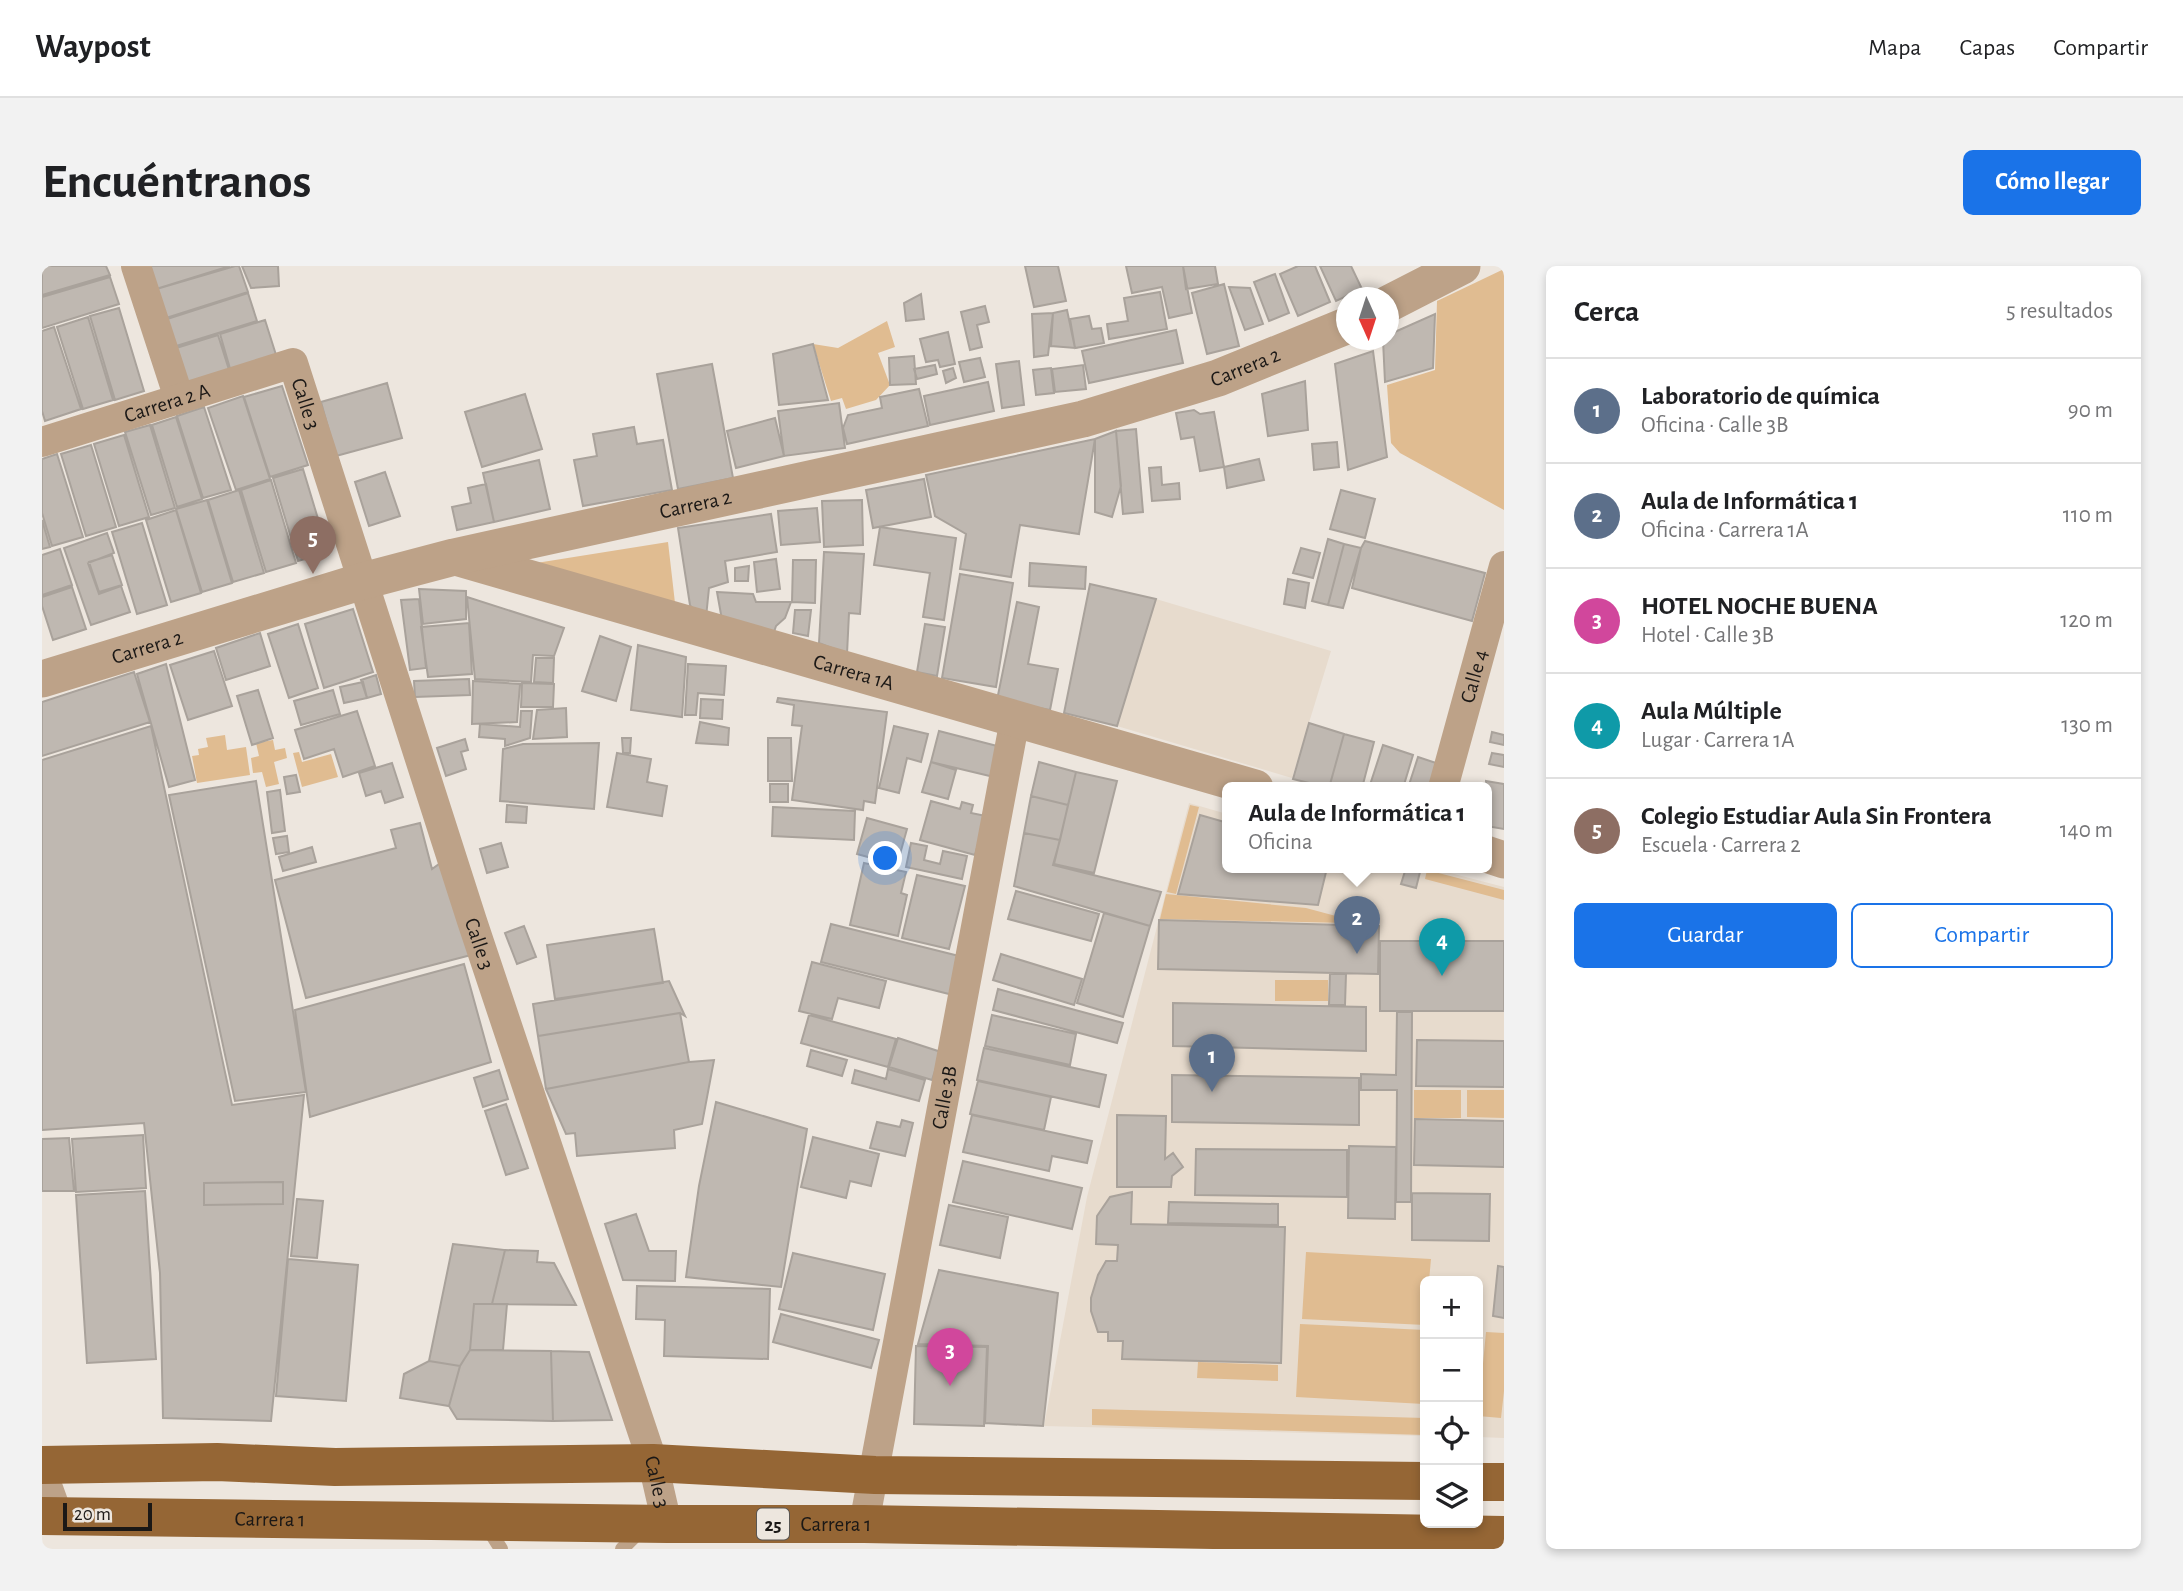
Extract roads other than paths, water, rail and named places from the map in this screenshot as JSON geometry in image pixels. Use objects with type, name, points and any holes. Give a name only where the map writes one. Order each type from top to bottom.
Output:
[{"type":"main road","points":[[42,1465],[217,1462],[335,1467],[653,1463],[875,1475],[1420,1481]]},
{"type":"main road","points":[[335,1467],[342,1520]]},
{"type":"main road","points":[[1483,1482],[1504,1482]]},
{"type":"main road","name":"Carrera 1","points":[[50,1516],[342,1520],[492,1535],[864,1524],[1254,1540],[1504,1535]]},
{"type":"street","points":[[136,266],[179,398]]},
{"type":"street","points":[[1399,298],[1462,266]]},
{"type":"street","name":"Carrera 2","points":[[42,679],[363,581],[454,557],[1083,419],[1218,378],[1336,330]]},
{"type":"street","name":"Carrera 2 A","points":[[42,442],[293,363]]},
{"type":"street","name":"Calle 3","points":[[293,363],[472,921],[653,1463],[645,1532]]},
{"type":"street","name":"Carrera 1A","points":[[454,557],[1234,782]]},
{"type":"street","name":"Calle 4","points":[[1445,782],[1504,566]]},
{"type":"street","name":"Calle 3B","points":[[864,1524],[1015,719]]},
{"type":"street","points":[[42,1472],[50,1516]]},
{"type":"place","name":"Colegio Estudiar Aula Sin Frontera","points":[[313,574]]},
{"type":"place","name":"Aula de Informática 1","points":[[1357,954]]},
{"type":"place","name":"Aula Múltiple","points":[[1442,976]]},
{"type":"place","name":"Laboratorio de química","points":[[1212,1092]]},
{"type":"place","name":"HOTEL NOCHE BUENA","points":[[950,1386]]}]
